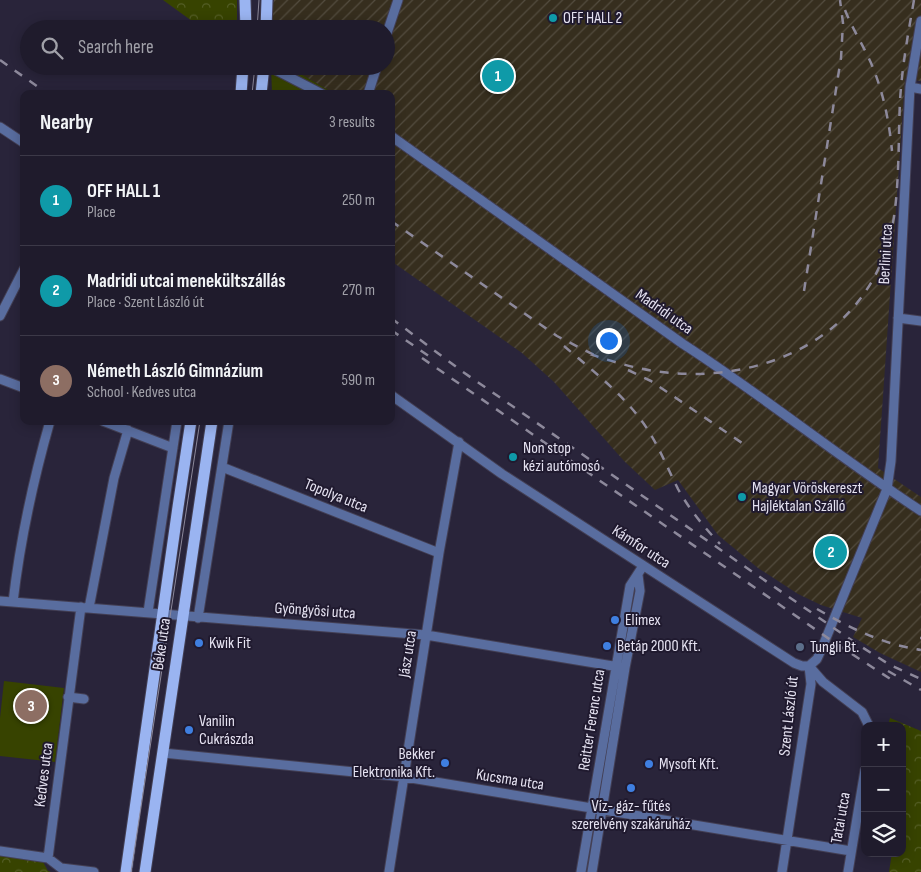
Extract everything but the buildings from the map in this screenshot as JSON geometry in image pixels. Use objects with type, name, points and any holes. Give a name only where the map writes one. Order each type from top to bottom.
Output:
[{"type":"main road","points":[[245,0],[246,20]]},
{"type":"main road","points":[[266,20],[267,0]]},
{"type":"main road","points":[[241,90],[242,75]]},
{"type":"main road","points":[[261,90],[263,75]]},
{"type":"main road","name":"Béke utca","points":[[126,872],[190,425]]},
{"type":"main road","name":"Béke utca","points":[[145,872],[211,425]]},
{"type":"street","points":[[391,20],[398,0]]},
{"type":"street","name":"Berlini utca","points":[[887,490],[910,87],[921,21]]},
{"type":"street","points":[[285,75],[314,90]]},
{"type":"street","points":[[369,90],[374,75]]},
{"type":"street","points":[[910,87],[921,89]]},
{"type":"street","points":[[0,127],[20,140]]},
{"type":"street","name":"Madridi utca","points":[[395,139],[683,344],[724,371],[887,490],[921,512]]},
{"type":"street","points":[[0,316],[20,277]]},
{"type":"street","points":[[898,318],[921,321]]},
{"type":"street","points":[[0,379],[20,386]]},
{"type":"street","name":"Kámfor utca","points":[[395,398],[502,474],[643,566],[794,663],[809,666],[823,682],[862,712],[867,722]]},
{"type":"street","points":[[13,602],[18,555],[49,425]]},
{"type":"street","points":[[114,425],[173,448]]},
{"type":"street","name":"Béke utca","points":[[148,612],[176,425]]},
{"type":"street","name":"Béke utca","points":[[198,618],[228,425]]},
{"type":"street","name":"Kedves utca","points":[[48,858],[68,697],[85,608],[114,478],[128,430]]},
{"type":"street","name":"Jász utca","points":[[389,872],[439,553],[459,442]]},
{"type":"street","name":"Topolya utca","points":[[222,467],[439,553]]},
{"type":"street","name":"Szent László út","points":[[782,872],[811,684],[809,666],[817,659],[887,490]]},
{"type":"street","name":"Reitter Ferenc utca","points":[[582,872],[592,808],[621,667],[640,591],[638,575],[643,566]]},
{"type":"street","name":"Gyöngyösi utca","points":[[0,601],[426,635],[621,667]]},
{"type":"street","name":"Reitter Ferenc utca","points":[[592,872],[621,667]]},
{"type":"street","points":[[68,697],[84,699]]},
{"type":"street","name":"Kucsma utca","points":[[163,753],[405,777],[851,851]]},
{"type":"street","name":"Tatai utca","points":[[848,872],[861,793]]},
{"type":"street","points":[[0,851],[48,858],[61,868],[94,872]]},
{"type":"shaded area","points":[[274,0],[921,0],[921,81],[905,79],[878,468],[921,497],[921,672],[880,653],[853,637],[862,618],[821,605],[798,594],[758,568],[718,535],[678,480],[655,490],[624,461],[554,382],[522,353],[395,264],[395,90],[328,90],[302,75],[395,75],[395,20],[272,20]]},
{"type":"green space","points":[[163,0],[237,0],[237,20],[191,20]]},
{"type":"green space","points":[[271,75],[302,75],[328,90],[272,90]]},
{"type":"green space","points":[[4,681],[64,688],[55,762],[0,756],[0,718]]},
{"type":"green space","points":[[890,718],[900,722],[889,722]]},
{"type":"green space","points":[[906,725],[921,731],[921,872],[889,872],[891,857],[906,857]]},
{"type":"green space","points":[[0,854],[42,860],[48,871],[51,872],[0,872]]},
{"type":"tram line","points":[[258,20],[259,0]]},
{"type":"tram line","points":[[252,90],[254,75]]},
{"type":"tram line","points":[[131,872],[199,425]]},
{"type":"railway","points":[[804,291],[841,58],[843,23],[840,0]]},
{"type":"railway","points":[[590,354],[630,366],[671,373],[707,374],[742,369],[776,360],[807,345],[835,326],[858,301],[877,272],[890,237],[896,205],[901,88],[914,0]]},
{"type":"railway","points":[[845,10],[879,84],[887,117],[892,151]]},
{"type":"railway","points":[[0,60],[20,74]]},
{"type":"railway","points":[[21,75],[42,90]]},
{"type":"railway","points":[[395,224],[557,336],[596,356]]},
{"type":"railway","points":[[395,321],[463,372],[857,644],[890,665],[921,679]]},
{"type":"railway","points":[[395,333],[433,359]]},
{"type":"railway","points":[[564,346],[630,406],[648,430],[682,496],[697,518],[720,544]]},
{"type":"railway","points":[[422,358],[838,645],[892,680]]},
{"type":"railway","points":[[628,370],[651,381],[742,443]]},
{"type":"railway","points":[[817,609],[867,634],[893,644],[921,650]]},
{"type":"railway","points":[[888,671],[921,690]]},
{"type":"place","name":"OFF HALL 2","points":[[553,18]]},
{"type":"place","name":"OFF HALL 1","points":[[498,76]]},
{"type":"place","name":"Non stop kézi autómosó","points":[[513,457]]},
{"type":"place","name":"Magyar Vöröskereszt Hajléktalan Szálló","points":[[742,497]]},
{"type":"place","name":"Madridi utcai menekültszállás","points":[[831,552]]},
{"type":"place","name":"Elimex","points":[[615,620]]},
{"type":"place","name":"Kwik Fit","points":[[199,643]]},
{"type":"place","name":"Betáp 2000 Kft.","points":[[607,646]]},
{"type":"place","name":"Tungli Bt.","points":[[800,647]]},
{"type":"place","name":"Németh László Gimnázium","points":[[31,706]]},
{"type":"place","name":"Vanilin Cukrászda","points":[[189,730]]},
{"type":"place","name":"Bekker Elektronika Kft.","points":[[445,763]]},
{"type":"place","name":"Mysoft Kft.","points":[[649,764]]},
{"type":"place","name":"Víz- gáz- fűtés szerelvény szakáruház","points":[[631,788]]}]
